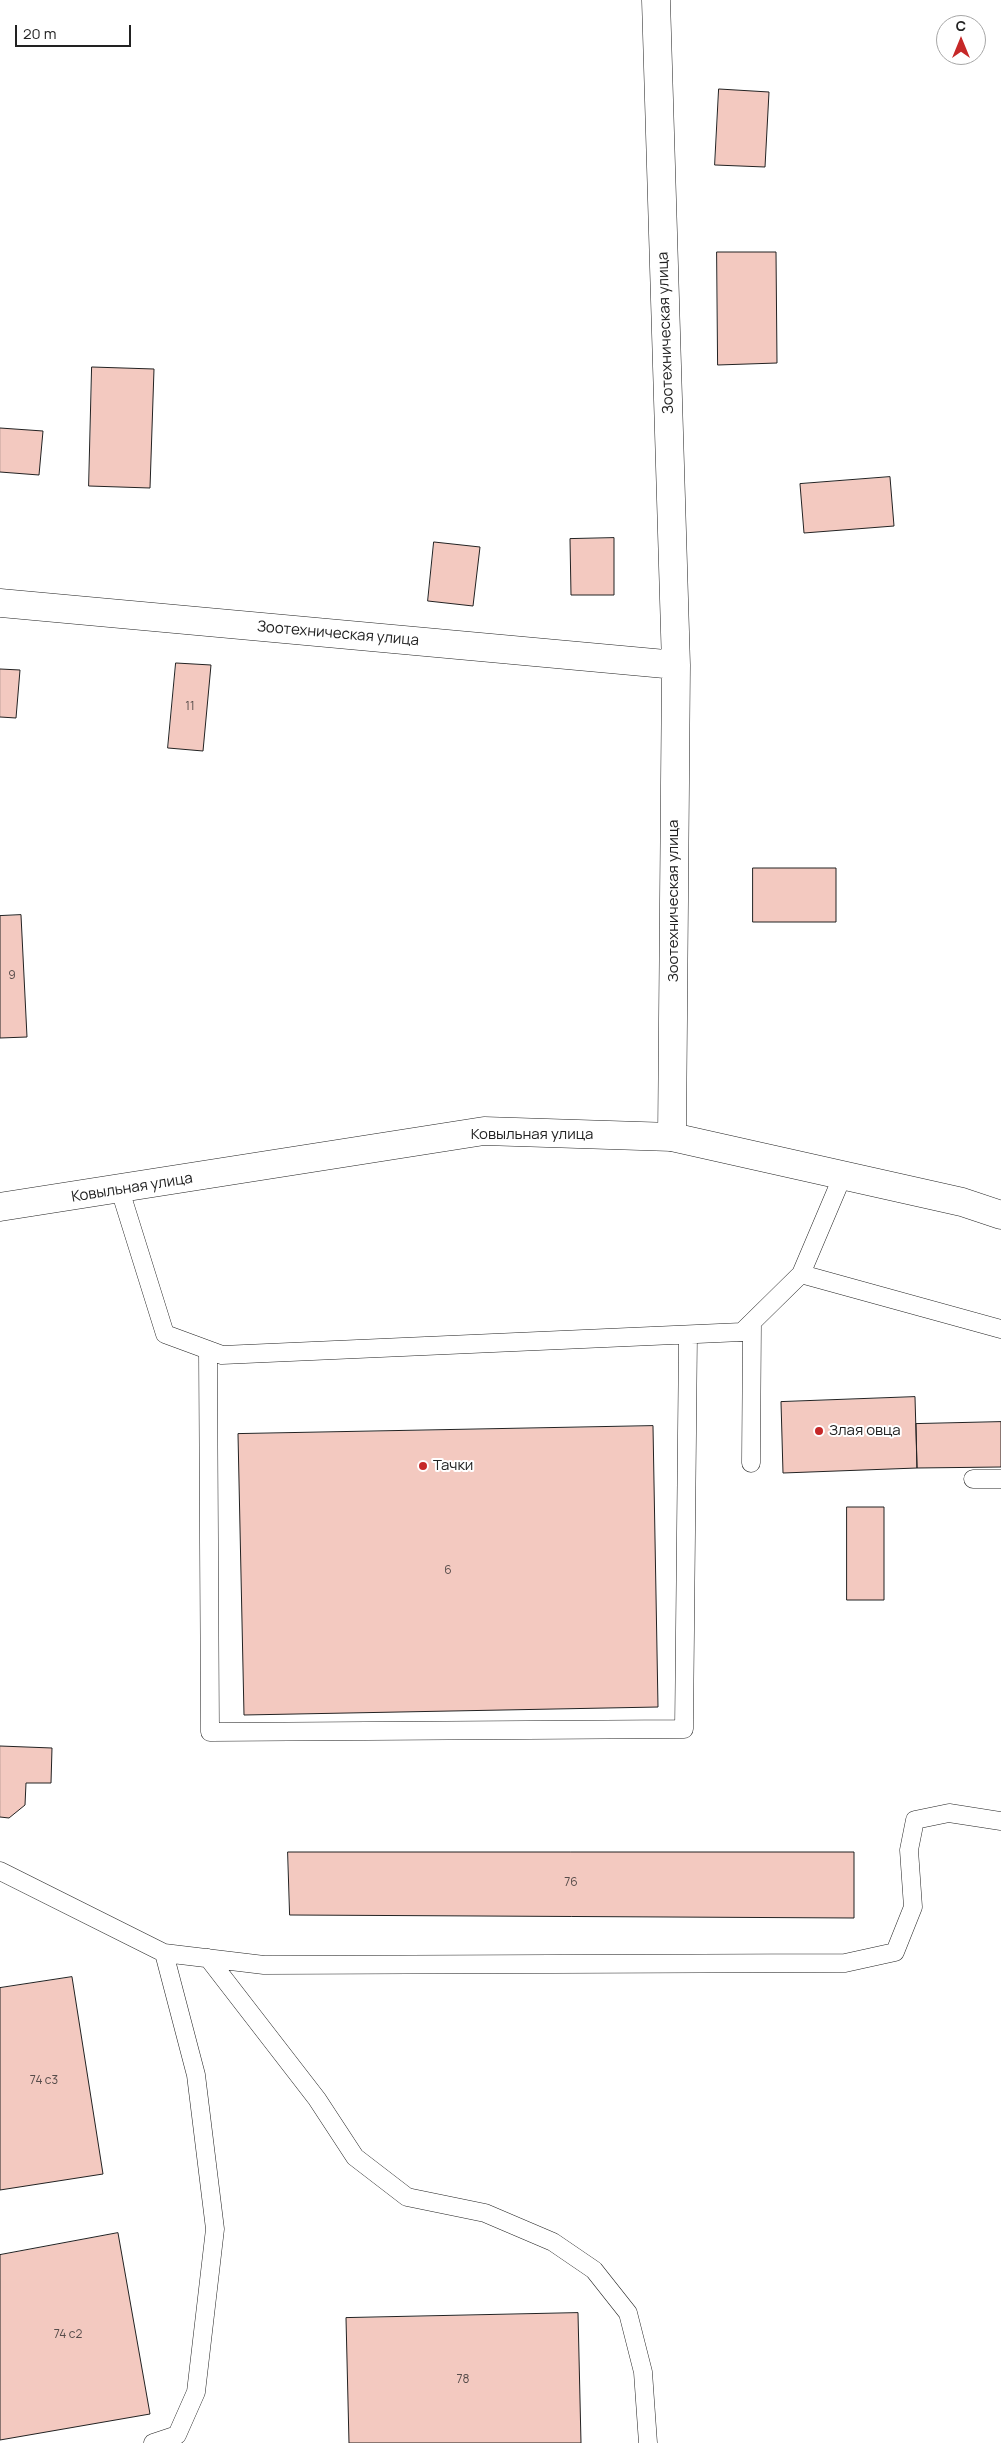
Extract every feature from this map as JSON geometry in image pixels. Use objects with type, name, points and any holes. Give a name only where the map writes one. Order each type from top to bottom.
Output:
[{"type":"street","name":"Зоотехническая улица","points":[[656,0],[676,665],[672,1137]]},
{"type":"street","name":"Зоотехническая улица","points":[[0,603],[676,665]]},
{"type":"street","name":"Ковыльная улица","points":[[0,1207],[120,1190],[484,1131],[672,1137],[962,1202],[1001,1215]]},
{"type":"lane","points":[[120,1190],[165,1334],[222,1356],[742,1332],[800,1274],[843,1175]]},
{"type":"lane","points":[[800,1274],[1001,1329]]},
{"type":"lane","points":[[751,1463],[752,1322]]},
{"type":"lane","points":[[208,1350],[210,1732],[684,1729],[688,1335]]},
{"type":"lane","points":[[973,1479],[1001,1479]]},
{"type":"lane","points":[[0,1871],[164,1953],[208,1958],[264,1964],[845,1963],[895,1952],[913,1907],[909,1850],[915,1820],[949,1813],[1001,1821]]},
{"type":"lane","points":[[153,2443],[177,2435],[196,2392],[215,2230],[196,2075],[164,1953]]},
{"type":"lane","points":[[208,1958],[317,2099],[355,2157],[407,2197],[484,2213],[553,2242],[594,2270],[628,2313],[643,2372],[648,2443]]},
{"type":"building","points":[[719,89],[769,92],[765,167],[715,165]]},
{"type":"building","points":[[717,252],[776,252],[777,363],[718,365]]},
{"type":"building","points":[[92,367],[154,369],[150,488],[89,486]]},
{"type":"building","points":[[0,428],[43,431],[39,475],[0,472]]},
{"type":"building","points":[[890,477],[894,526],[804,533],[800,484]]},
{"type":"building","points":[[614,538],[614,595],[571,595],[570,539]]},
{"type":"building","points":[[434,542],[480,547],[473,606],[428,601]]},
{"type":"building","points":[[176,663],[211,665],[203,751],[168,748]]},
{"type":"building","points":[[0,669],[20,670],[16,718],[0,717]]},
{"type":"building","points":[[753,868],[836,868],[836,922],[753,922]]},
{"type":"building","points":[[21,915],[27,1037],[0,1038],[0,916]]},
{"type":"building","points":[[915,1397],[917,1468],[783,1473],[781,1402]]},
{"type":"building","points":[[1001,1422],[1001,1467],[917,1468],[916,1424]]},
{"type":"building","points":[[653,1426],[658,1707],[244,1715],[238,1434]]},
{"type":"building","points":[[847,1507],[884,1507],[884,1600],[847,1600]]},
{"type":"building","points":[[0,1746],[52,1748],[51,1783],[26,1783],[25,1805],[9,1818],[0,1817]]},
{"type":"building","points":[[288,1852],[854,1852],[854,1918],[290,1915]]},
{"type":"building","points":[[72,1977],[103,2174],[0,2190],[0,1988]]},
{"type":"building","points":[[118,2233],[150,2414],[0,2440],[0,2255]]},
{"type":"building","points":[[578,2313],[581,2443],[349,2443],[346,2318]]},
{"type":"place","name":"Злая овца","points":[[819,1431]]},
{"type":"place","name":"Тачки","points":[[423,1466]]}]
